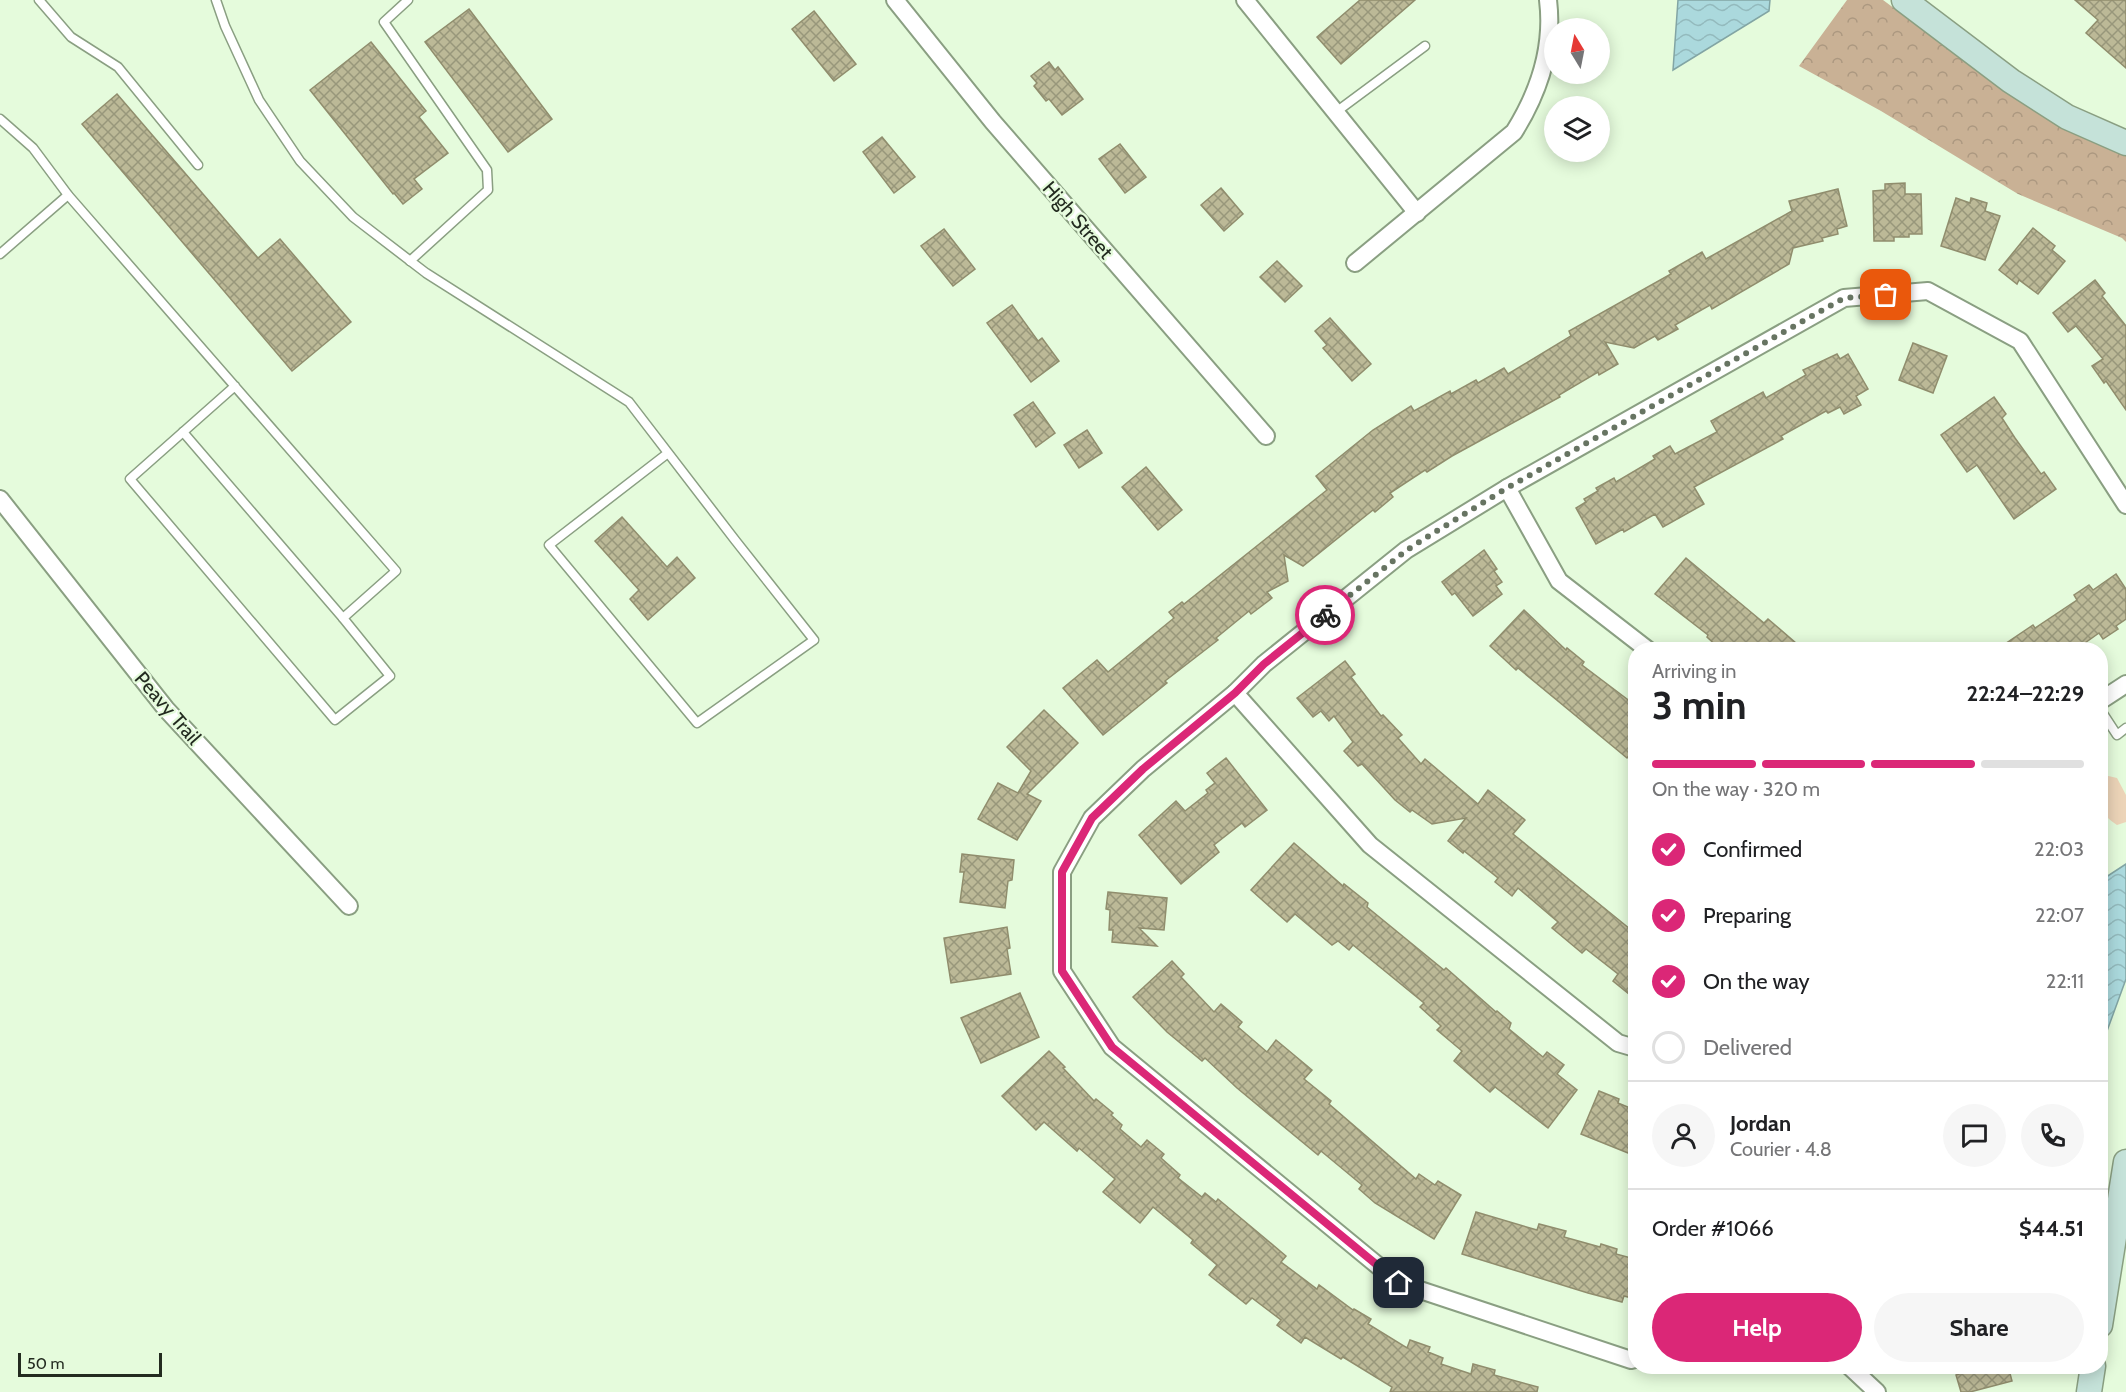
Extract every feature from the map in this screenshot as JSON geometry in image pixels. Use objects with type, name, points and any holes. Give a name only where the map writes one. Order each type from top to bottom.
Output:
[{"type":"street","name":"High Street","points":[[895,0],[993,122],[1266,436]]},
{"type":"street","points":[[1245,0],[1417,213]]},
{"type":"street","points":[[1355,263],[1514,132],[1528,110],[1539,83],[1548,50],[1550,15],[1548,0]]},
{"type":"street","points":[[1904,0],[2011,81],[2067,117],[2126,143]]},
{"type":"street","points":[[1628,1359],[1399,1283],[1112,1047],[1062,971],[1062,872],[1092,818],[1143,769],[1235,693],[1264,664],[1407,550],[1507,488],[1844,298],[1928,291],[2020,341],[2126,505]]},
{"type":"street","points":[[1507,488],[1559,581],[1638,642]]},
{"type":"street","name":"Peavy Trail","points":[[0,499],[166,709],[349,906]]},
{"type":"street","points":[[2108,696],[2126,684]]},
{"type":"street","points":[[1235,693],[1370,845],[1617,1043],[1628,1046]]},
{"type":"street","points":[[2108,1275],[2126,1162]]},
{"type":"street","points":[[1858,1374],[1877,1392]]},
{"type":"street","points":[[2089,1392],[2092,1374]]},
{"type":"lane","points":[[39,0],[71,37],[118,67],[198,165]]},
{"type":"lane","points":[[216,0],[225,26],[259,100],[300,161],[352,217],[426,273],[629,402],[814,640],[697,723],[549,544],[668,453]]},
{"type":"lane","points":[[408,0],[384,22],[487,170],[488,190],[410,261]]},
{"type":"lane","points":[[1336,112],[1425,46]]},
{"type":"lane","points":[[0,119],[33,148],[68,195],[396,571],[343,618]]},
{"type":"lane","points":[[0,254],[68,195]]},
{"type":"lane","points":[[183,432],[390,676],[335,720],[130,479],[183,432],[236,386]]},
{"type":"lane","points":[[2108,721],[2117,735],[2126,728]]},
{"type":"green space","points":[[1847,0],[1883,0],[1961,58],[2059,125],[2096,143],[2126,154],[2126,242],[2122,238],[2018,194],[1881,111],[1799,66]]},
{"type":"shaded area","points":[[2108,776],[2117,778],[2126,795],[2126,822],[2117,825],[2108,818]]},
{"type":"water","points":[[1678,0],[1770,0],[1769,11],[1673,70]]},
{"type":"water","points":[[2126,864],[2126,979],[2108,1028],[2108,876]]},
{"type":"building","points":[[1360,0],[1415,0],[1341,64],[1317,37]]},
{"type":"building","points":[[2075,0],[2126,0],[2126,68],[2086,33],[2098,20]]},
{"type":"building","points":[[469,9],[552,119],[508,152],[425,42]]},
{"type":"building","points":[[814,11],[856,64],[834,81],[792,29]]},
{"type":"building","points":[[371,42],[426,111],[419,117],[448,153],[414,179],[422,189],[403,204],[310,90]]},
{"type":"building","points":[[1049,62],[1055,70],[1058,67],[1083,99],[1062,115],[1034,86],[1037,83],[1031,76]]},
{"type":"building","points":[[117,94],[258,258],[280,239],[351,322],[292,371],[82,124]]},
{"type":"building","points":[[882,137],[915,177],[894,193],[863,152]]},
{"type":"building","points":[[1120,144],[1146,177],[1125,193],[1099,159]]},
{"type":"building","points":[[1905,183],[1905,194],[1921,194],[1922,234],[1894,237],[1894,241],[1874,241],[1873,191],[1885,190],[1885,184]]},
{"type":"building","points":[[1221,188],[1243,214],[1224,231],[1201,205]]},
{"type":"building","points":[[1838,189],[1847,226],[1837,229],[1838,234],[1822,238],[1823,241],[1793,248],[1789,264],[1712,309],[1710,305],[1675,325],[1678,329],[1658,340],[1655,336],[1634,348],[1605,342],[1618,364],[1599,375],[1598,372],[1559,395],[1560,397],[1427,472],[1425,470],[1390,493],[1393,497],[1375,512],[1373,510],[1303,566],[1284,555],[1288,581],[1267,592],[1272,598],[1251,614],[1249,611],[1216,638],[1218,640],[1165,681],[1167,683],[1103,735],[1063,688],[1097,660],[1108,672],[1174,618],[1169,612],[1182,602],[1184,604],[1327,490],[1316,476],[1373,430],[1411,406],[1414,411],[1450,391],[1451,394],[1476,380],[1478,383],[1504,368],[1508,374],[1571,336],[1569,331],[1671,274],[1669,271],[1702,252],[1706,259],[1792,211],[1789,201]]},
{"type":"building","points":[[1956,198],[1970,203],[1971,198],[1987,203],[1985,211],[2000,216],[1985,260],[1941,246]]},
{"type":"building","points":[[2033,228],[2055,246],[2052,250],[2065,261],[2038,294],[2019,280],[2017,284],[1999,270]]},
{"type":"building","points":[[944,229],[975,269],[953,286],[921,246]]},
{"type":"building","points":[[1277,261],[1302,286],[1285,302],[1260,277]]},
{"type":"building","points":[[2095,280],[2105,293],[2102,296],[2126,326],[2126,410],[2106,381],[2104,383],[2092,366],[2103,359],[2076,326],[2068,332],[2053,313]]},
{"type":"building","points":[[1012,305],[1038,341],[1042,338],[1059,361],[1031,382],[987,323]]},
{"type":"building","points":[[1330,318],[1371,364],[1352,381],[1323,348],[1327,345],[1315,331]]},
{"type":"building","points":[[1913,343],[1947,356],[1933,393],[1899,380]]},
{"type":"building","points":[[1837,354],[1840,359],[1848,354],[1868,389],[1856,396],[1861,405],[1844,414],[1840,407],[1828,413],[1826,411],[1781,436],[1783,439],[1694,487],[1704,504],[1663,527],[1655,514],[1624,532],[1623,529],[1596,544],[1576,508],[1586,502],[1584,499],[1598,491],[1596,488],[1614,478],[1616,482],[1655,459],[1653,456],[1670,446],[1675,454],[1717,432],[1711,421],[1763,392],[1766,398],[1806,375],[1803,370]]},
{"type":"building","points":[[1994,397],[2006,414],[2002,418],[2015,438],[2041,474],[2044,472],[2056,489],[2014,519],[1977,465],[1967,472],[1941,435]]},
{"type":"building","points":[[1033,402],[1055,433],[1036,447],[1014,415]]},
{"type":"building","points":[[1087,430],[1102,453],[1079,468],[1064,445]]},
{"type":"building","points":[[1146,467],[1182,510],[1158,530],[1122,487]]},
{"type":"building","points":[[622,517],[667,567],[677,557],[695,578],[648,620],[630,599],[639,590],[595,541]]},
{"type":"building","points":[[1484,550],[1497,569],[1494,571],[1502,582],[1496,586],[1502,594],[1473,616],[1455,593],[1452,595],[1442,582]]},
{"type":"building","points":[[1686,558],[1764,623],[1768,619],[1795,642],[1712,642],[1707,637],[1708,635],[1655,594]]},
{"type":"building","points":[[2116,574],[2126,589],[2126,619],[2116,626],[2118,629],[2103,639],[2099,633],[2086,642],[2008,642],[2033,625],[2035,628],[2077,600],[2074,595],[2089,585],[2093,590]]},
{"type":"building","points":[[1524,610],[1566,650],[1567,648],[1584,662],[1582,665],[1628,700],[1627,758],[1518,668],[1516,670],[1490,646]]},
{"type":"building","points":[[1345,661],[1355,674],[1351,677],[1381,716],[1383,715],[1402,735],[1398,738],[1421,764],[1425,759],[1478,804],[1488,790],[1525,820],[1513,834],[1628,927],[1628,993],[1613,981],[1618,974],[1586,949],[1582,953],[1552,928],[1558,922],[1518,888],[1512,896],[1495,882],[1498,878],[1448,841],[1466,818],[1432,824],[1412,810],[1410,812],[1395,800],[1362,764],[1358,766],[1344,751],[1353,742],[1334,716],[1329,721],[1321,711],[1313,717],[1297,698]]},
{"type":"building","points":[[1044,710],[1078,743],[1027,794],[1041,801],[1017,840],[978,819],[998,783],[1018,793],[1031,771],[1007,747]]},
{"type":"building","points":[[1226,758],[1267,810],[1245,827],[1242,823],[1214,845],[1219,852],[1181,884],[1139,835],[1176,801],[1185,811],[1208,793],[1206,790],[1215,783],[1207,773]]},
{"type":"building","points":[[1294,843],[1343,886],[1344,884],[1368,903],[1367,907],[1444,970],[1446,968],[1511,1023],[1509,1029],[1543,1057],[1547,1052],[1564,1065],[1557,1074],[1577,1090],[1548,1128],[1495,1087],[1490,1092],[1454,1061],[1462,1051],[1437,1030],[1441,1026],[1420,1007],[1424,1003],[1353,945],[1349,950],[1338,941],[1332,945],[1295,914],[1287,922],[1251,890]]},
{"type":"building","points":[[962,854],[1014,860],[1012,880],[1008,881],[1005,908],[960,902],[964,872],[960,872]]},
{"type":"building","points":[[1108,892],[1167,898],[1164,930],[1139,928],[1157,946],[1112,942],[1113,930],[1109,930],[1110,910],[1106,909]]},
{"type":"building","points":[[1007,927],[1010,948],[1007,949],[1011,974],[951,983],[944,938]]},
{"type":"building","points":[[1172,961],[1184,974],[1181,977],[1214,1012],[1221,1004],[1242,1022],[1238,1027],[1267,1052],[1276,1040],[1312,1070],[1304,1079],[1331,1101],[1329,1104],[1416,1179],[1419,1174],[1435,1185],[1438,1181],[1461,1195],[1434,1239],[1375,1203],[1359,1189],[1362,1185],[1321,1151],[1318,1155],[1237,1088],[1205,1058],[1202,1061],[1167,1032],[1133,997]]},
{"type":"building","points":[[1020,993],[1039,1037],[981,1063],[961,1018]]},
{"type":"building","points":[[1049,1051],[1094,1101],[1096,1099],[1113,1113],[1111,1115],[1122,1125],[1120,1129],[1141,1147],[1147,1140],[1164,1154],[1161,1158],[1180,1175],[1178,1178],[1202,1197],[1205,1193],[1216,1202],[1218,1199],[1286,1256],[1281,1262],[1317,1289],[1319,1285],[1353,1310],[1371,1319],[1368,1324],[1407,1348],[1410,1340],[1430,1347],[1428,1352],[1443,1358],[1441,1364],[1471,1374],[1473,1364],[1495,1370],[1494,1375],[1538,1387],[1537,1392],[1390,1392],[1392,1387],[1343,1357],[1341,1359],[1305,1337],[1301,1343],[1277,1325],[1281,1320],[1252,1298],[1246,1304],[1209,1275],[1217,1265],[1191,1243],[1193,1240],[1153,1207],[1140,1223],[1103,1192],[1115,1179],[1079,1148],[1077,1151],[1044,1122],[1036,1130],[1002,1096]]},
{"type":"building","points":[[1599,1091],[1619,1099],[1618,1103],[1628,1107],[1628,1153],[1581,1134]]},
{"type":"building","points":[[1476,1212],[1537,1230],[1539,1224],[1566,1231],[1564,1237],[1600,1247],[1601,1244],[1617,1249],[1616,1254],[1628,1257],[1628,1297],[1624,1296],[1622,1302],[1462,1254]]},
{"type":"building","points":[[2010,1374],[2012,1381],[1970,1392],[1961,1392],[1956,1375]]},
{"type":"way so far","points":[[1325,615],[1407,550],[1507,488],[1844,298],[1886,295]]},
{"type":"route","points":[[1325,615],[1264,664],[1235,693],[1143,769],[1092,818],[1062,872],[1062,971],[1112,1047],[1399,1283]]}]
